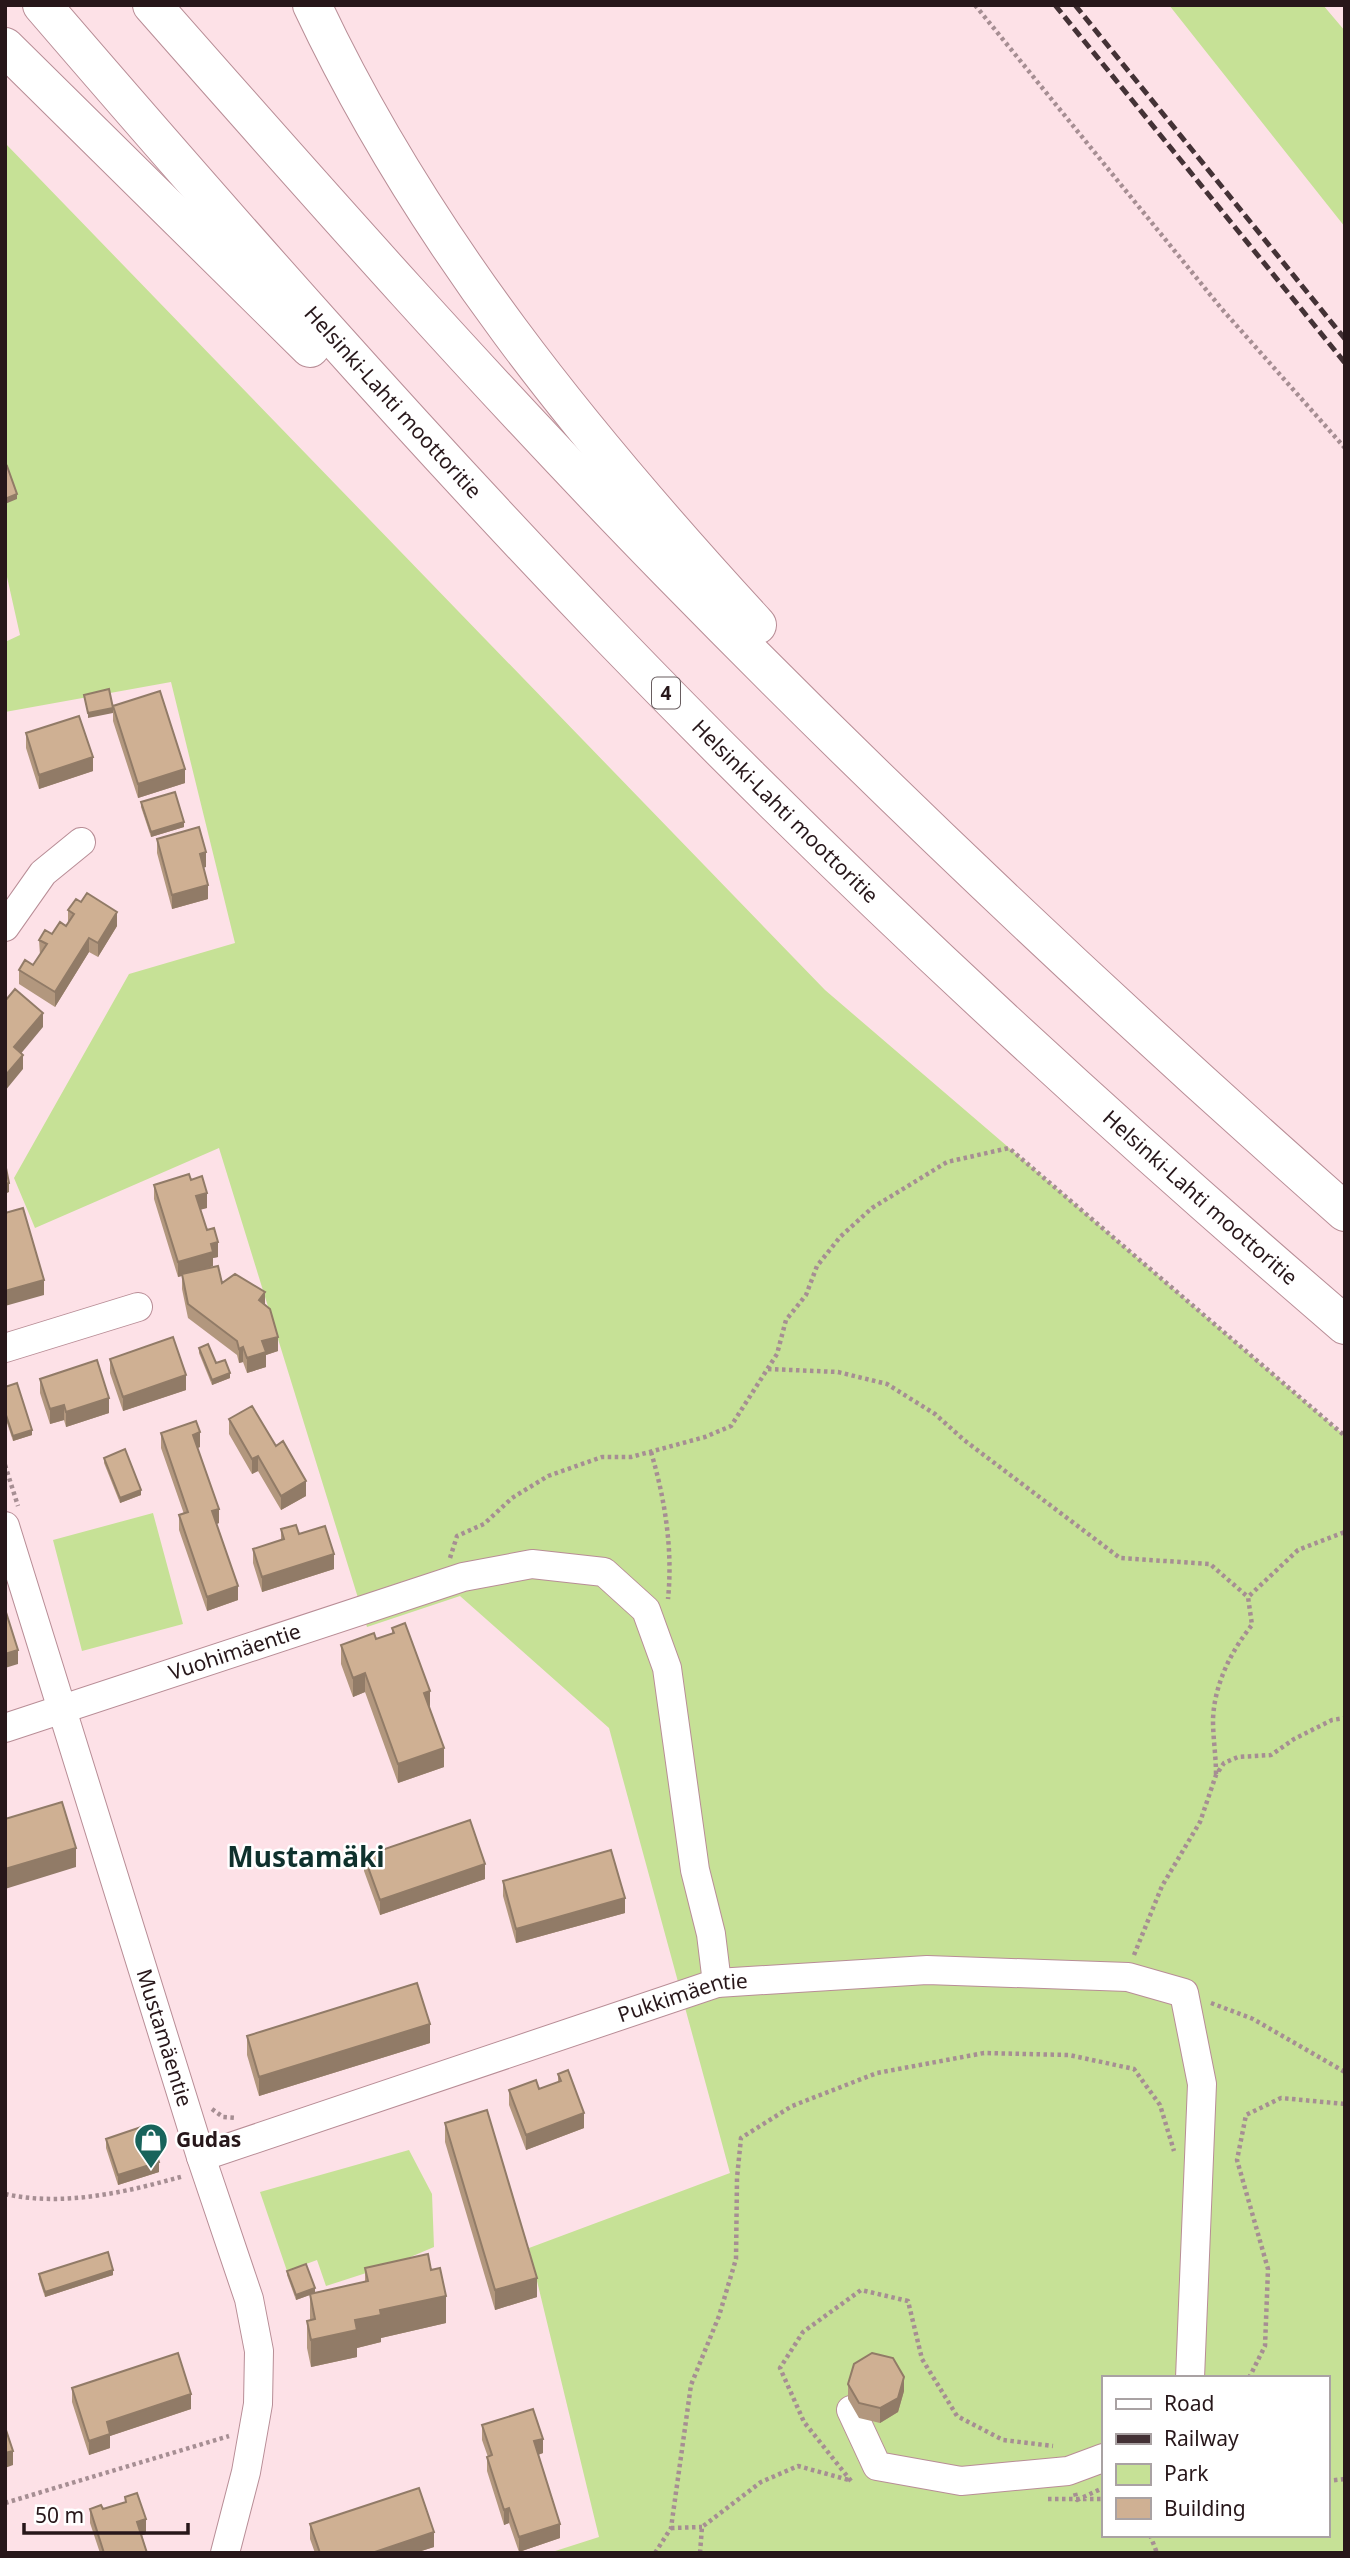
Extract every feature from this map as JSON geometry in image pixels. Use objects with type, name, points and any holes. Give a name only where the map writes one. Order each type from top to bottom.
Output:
[{"type":"highway","name":"Helsinki-Lahti moottoritie","points":[[42,5],[353,360],[610,636],[873,898],[1087,1099],[1345,1325]]},
{"type":"highway","points":[[152,5],[387,272],[668,570],[847,751],[1168,1056],[1345,1212]]},
{"type":"highway","points":[[312,5],[340,64],[406,179],[480,294],[553,391],[637,494],[802,673],[847,751]]},
{"type":"highway","points":[[5,47],[346,384],[610,636]]},
{"type":"street","points":[[5,927],[43,873],[80,842]]},
{"type":"street","points":[[5,1348],[138,1307]]},
{"type":"street","name":"Mustamäentie","points":[[5,1527],[63,1710],[196,2165],[249,2299],[259,2351],[258,2404],[246,2472],[225,2553]]},
{"type":"street","name":"Vuohimäentie","points":[[5,1728],[456,1579],[532,1564],[604,1572],[646,1610],[667,1668],[695,1870],[711,1934],[717,1983]]},
{"type":"street","name":"Pukkimäentie","points":[[196,2165],[717,1983],[927,1970],[1123,1977],[1184,1993]]},
{"type":"street","points":[[1184,1993],[1202,2084],[1190,2376]]},
{"type":"street","points":[[851,2410],[877,2466],[961,2481],[1068,2471],[1102,2458]]},
{"type":"path","points":[[975,5],[1221,308],[1345,448]]},
{"type":"path","points":[[456,1579],[446,1569],[457,1536],[484,1524],[512,1498],[548,1476],[602,1457],[631,1457],[731,1426],[777,1354],[786,1320],[806,1295],[817,1266],[840,1237],[872,1208],[947,1162],[1009,1148],[1345,1436]]},
{"type":"path","points":[[768,1369],[838,1372],[887,1384],[935,1414],[964,1440],[1120,1558],[1210,1564],[1248,1597],[1252,1625],[1236,1645],[1217,1692],[1213,1720],[1216,1775]]},
{"type":"path","points":[[651,1452],[664,1494],[670,1580],[666,1612],[654,1632]]},
{"type":"path","points":[[1248,1597],[1298,1549],[1345,1532]]},
{"type":"path","points":[[1123,1977],[1169,1870],[1200,1822],[1216,1775],[1224,1763],[1238,1757],[1271,1755],[1294,1738],[1332,1720],[1345,1718]]},
{"type":"path","points":[[1184,1993],[1253,2019],[1345,2072]]},
{"type":"path","points":[[655,2553],[671,2528],[691,2385],[719,2316],[736,2259],[737,2178],[741,2138],[792,2106],[877,2073],[984,2053],[1069,2055],[1134,2069],[1160,2105],[1177,2164]]},
{"type":"path","points":[[1250,2376],[1265,2346],[1268,2269],[1237,2160],[1246,2115],[1281,2098],[1345,2104]]},
{"type":"path","points":[[5,2194],[76,2198],[140,2189],[196,2165]]},
{"type":"path","points":[[851,2481],[804,2422],[780,2368],[803,2332],[861,2290],[908,2301],[922,2359],[957,2416],[1003,2440],[1058,2447],[1077,2500],[1102,2488]]},
{"type":"path","points":[[5,2503],[236,2434]]},
{"type":"path","points":[[671,2528],[702,2527],[761,2482],[798,2466],[863,2484]]},
{"type":"path","points":[[700,2553],[702,2527]]},
{"type":"green space","points":[[1169,5],[1323,5],[1345,31],[1345,227]]},
{"type":"green space","points":[[5,143],[825,990],[1345,1436],[1345,2553],[549,2553],[599,2537],[529,2248],[730,2173],[609,1728],[460,1596],[367,1627],[219,1148],[35,1228],[14,1178],[129,974],[235,943],[171,682],[5,712],[5,642],[20,635],[5,568]]},
{"type":"green space","points":[[153,1513],[183,1624],[82,1651],[53,1540]]},
{"type":"green space","points":[[409,2150],[432,2194],[434,2247],[394,2264],[326,2286],[317,2260],[287,2271],[260,2192]]},
{"type":"building","points":[[7,466],[17,494],[5,499],[5,467]]},
{"type":"building","points":[[109,689],[113,708],[88,713],[84,695]]},
{"type":"building","points":[[160,691],[185,769],[138,784],[113,706]]},
{"type":"building","points":[[79,716],[93,757],[39,775],[26,733]]},
{"type":"building","points":[[175,792],[184,822],[151,832],[141,802]]},
{"type":"building","points":[[199,827],[206,852],[200,854],[208,885],[172,895],[157,839]]},
{"type":"building","points":[[87,893],[117,912],[98,943],[89,938],[55,992],[19,970],[25,960],[33,965],[47,944],[39,940],[45,930],[52,934],[60,922],[66,926],[74,914],[68,910],[76,899],[81,902]]},
{"type":"building","points":[[15,989],[43,1013],[14,1047],[23,1055],[5,1076],[5,1001]]},
{"type":"building","points":[[5,1168],[9,1183],[5,1184]]},
{"type":"building","points":[[189,1174],[191,1180],[202,1176],[207,1193],[196,1196],[207,1230],[214,1228],[218,1242],[211,1244],[213,1252],[178,1262],[154,1185]]},
{"type":"building","points":[[23,1208],[44,1280],[5,1291],[5,1213]]},
{"type":"building","points":[[218,1266],[222,1283],[235,1274],[265,1292],[259,1300],[270,1309],[278,1337],[262,1341],[266,1352],[247,1358],[243,1347],[239,1349],[237,1341],[188,1304],[182,1274]]},
{"type":"building","points":[[173,1337],[186,1375],[123,1397],[110,1359]]},
{"type":"building","points":[[208,1344],[216,1363],[225,1360],[230,1373],[212,1380],[199,1348]]},
{"type":"building","points":[[97,1360],[109,1398],[66,1412],[64,1405],[50,1409],[40,1379]]},
{"type":"building","points":[[17,1383],[32,1430],[13,1436],[5,1412],[5,1387]]},
{"type":"building","points":[[252,1406],[276,1446],[283,1441],[306,1481],[281,1496],[258,1456],[252,1459],[229,1419]]},
{"type":"building","points":[[196,1421],[200,1432],[193,1435],[219,1509],[212,1511],[238,1586],[207,1597],[179,1515],[188,1512],[161,1433]]},
{"type":"building","points":[[125,1449],[141,1490],[120,1498],[104,1458]]},
{"type":"building","points":[[296,1525],[299,1534],[325,1526],[334,1554],[262,1577],[253,1549],[284,1539],[281,1529]]},
{"type":"building","points":[[5,1609],[18,1650],[5,1654]]},
{"type":"building","points":[[405,1623],[430,1691],[424,1693],[444,1748],[398,1764],[365,1673],[353,1678],[341,1645],[374,1633],[376,1639],[394,1633],[392,1628]]},
{"type":"building","points":[[62,1802],[76,1848],[5,1869],[5,1819]]},
{"type":"building","points":[[470,1820],[485,1864],[380,1900],[364,1856]]},
{"type":"building","points":[[611,1850],[625,1898],[516,1929],[503,1881]]},
{"type":"building","points":[[417,1983],[430,2024],[259,2077],[247,2036]]},
{"type":"building","points":[[568,2070],[584,2113],[526,2135],[509,2090],[536,2080],[539,2089],[561,2081],[558,2074]]},
{"type":"building","points":[[487,2110],[537,2278],[495,2290],[445,2123]]},
{"type":"building","points":[[147,2125],[159,2162],[118,2175],[106,2139]]},
{"type":"building","points":[[108,2252],[113,2270],[45,2292],[39,2274]]},
{"type":"building","points":[[428,2254],[431,2270],[440,2268],[446,2296],[380,2310],[381,2315],[355,2320],[357,2330],[311,2340],[307,2321],[315,2319],[310,2294],[368,2281],[365,2268]]},
{"type":"building","points":[[306,2264],[315,2288],[296,2295],[287,2271]]},
{"type":"building","points":[[178,2353],[191,2394],[107,2422],[110,2434],[89,2441],[72,2388]]},
{"type":"building","points":[[872,2353],[893,2358],[904,2377],[898,2398],[880,2408],[859,2403],[848,2384],[854,2364]]},
{"type":"building","points":[[533,2409],[543,2439],[534,2441],[560,2524],[519,2537],[509,2508],[504,2510],[487,2457],[492,2455],[482,2425]]},
{"type":"building","points":[[5,2427],[13,2451],[5,2453]]},
{"type":"building","points":[[419,2488],[434,2532],[372,2553],[320,2553],[310,2524]]},
{"type":"building","points":[[137,2493],[146,2519],[137,2522],[147,2553],[104,2553],[90,2509],[101,2505],[103,2509],[126,2502],[125,2497]]},
{"type":"railway","points":[[1055,5],[1345,363]]},
{"type":"railway","points":[[1075,5],[1345,339]]},
{"type":"place","name":"Gudas","points":[[151,2170]]},
{"type":"district","name":"Mustamäki","points":[[306,1857]]}]
